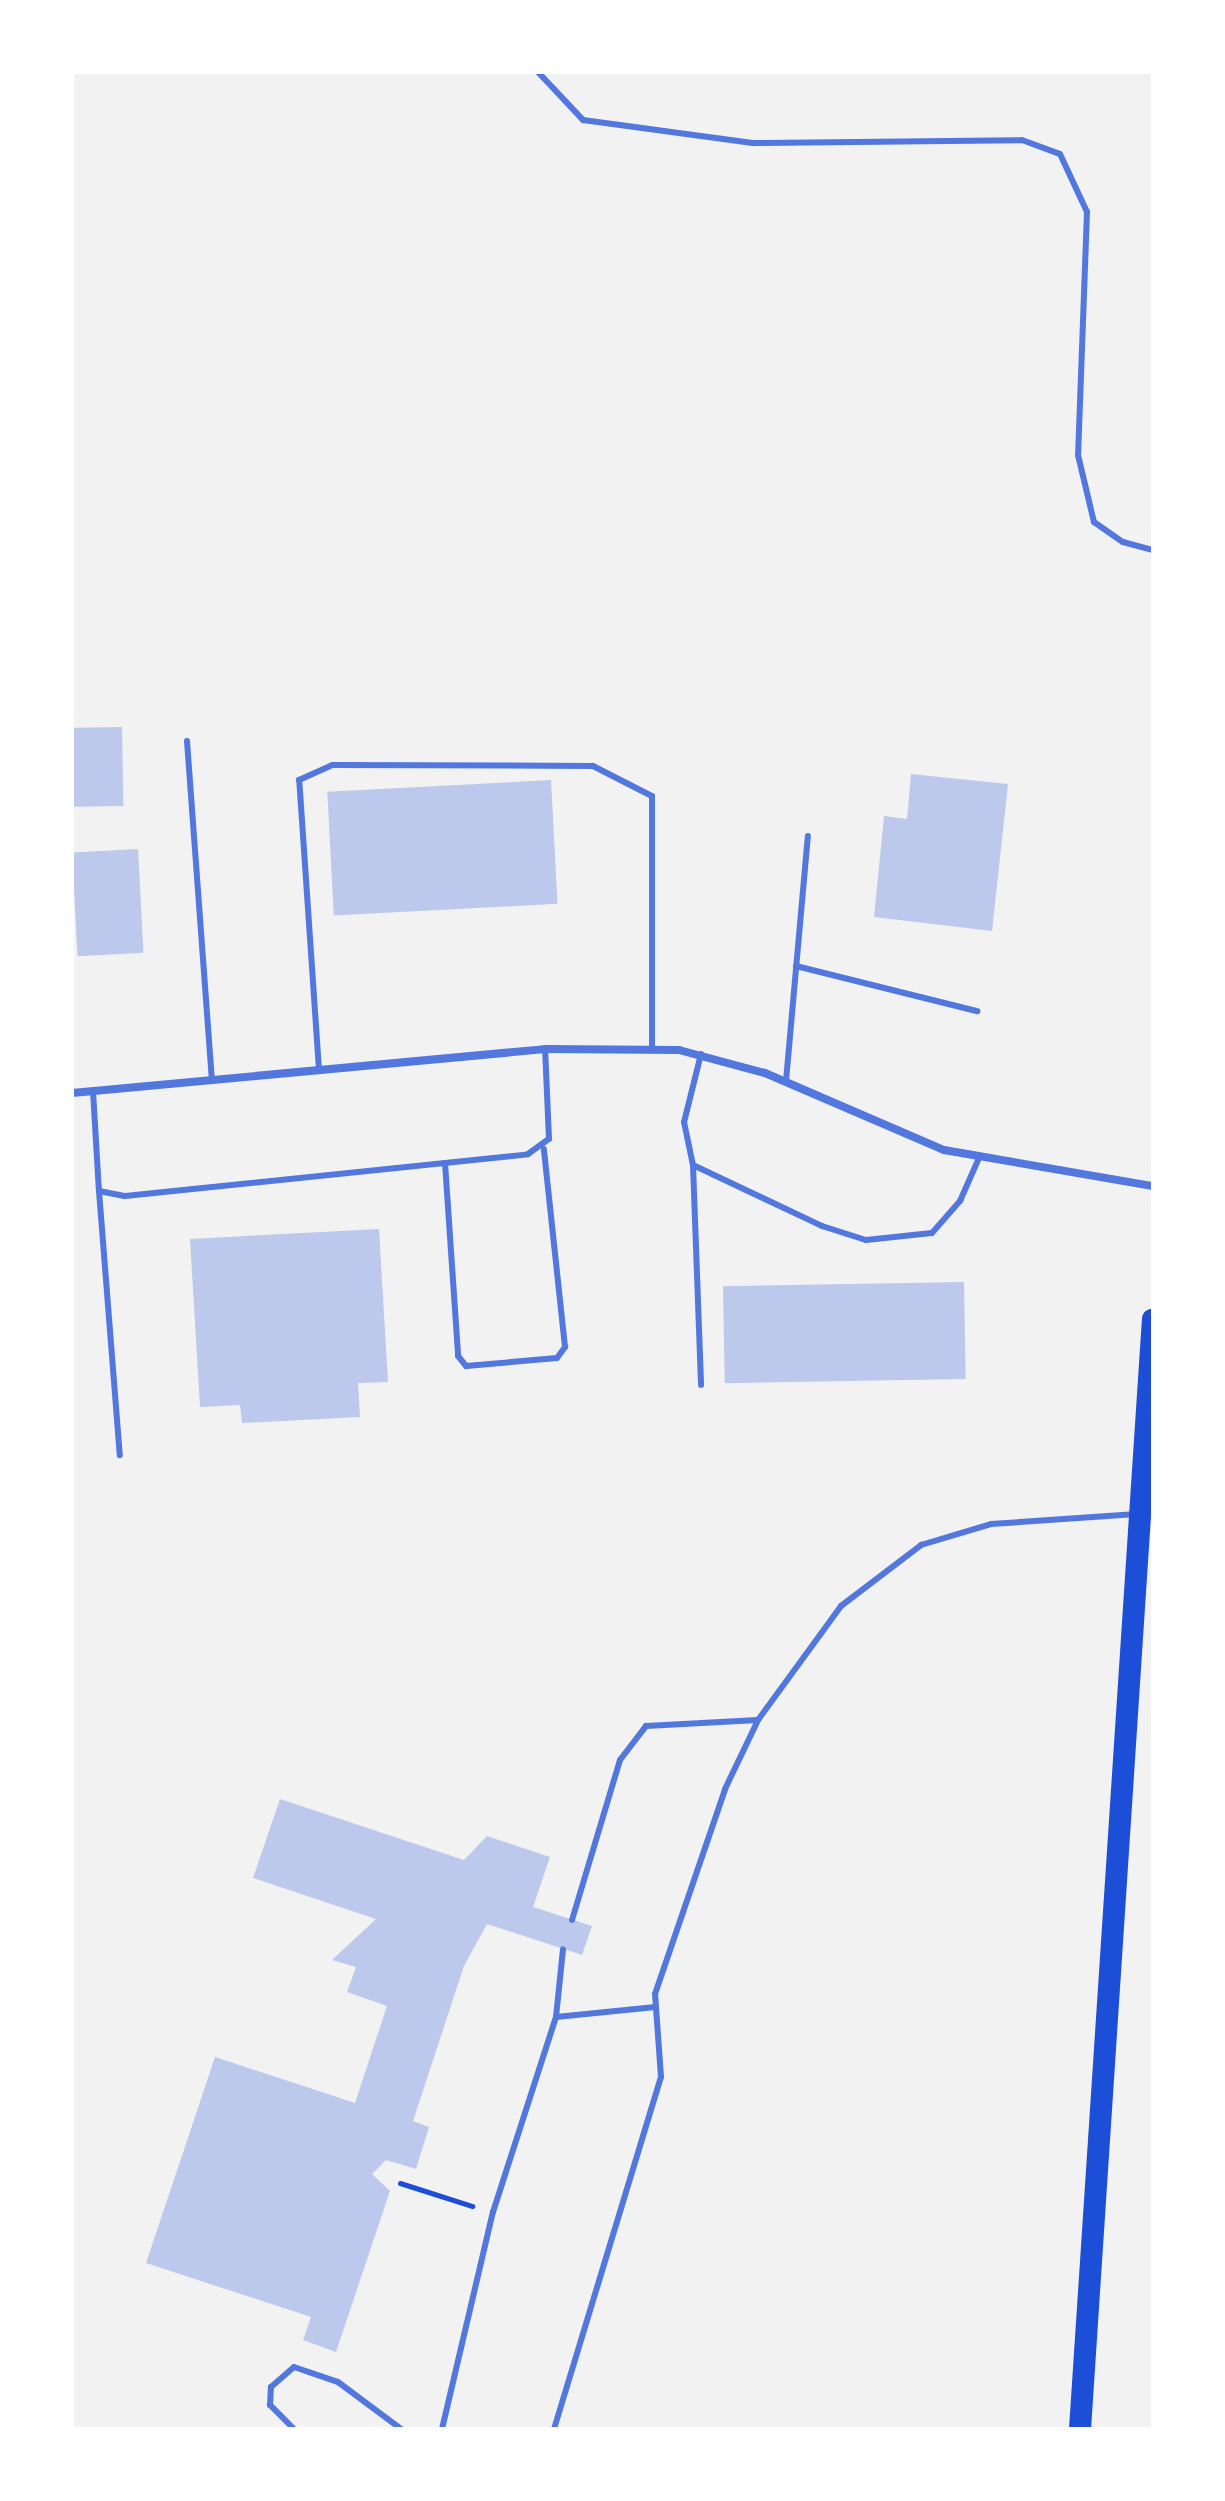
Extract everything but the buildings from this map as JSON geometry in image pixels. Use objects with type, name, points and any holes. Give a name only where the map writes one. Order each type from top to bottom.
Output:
[{"type":"highway","points":[[1080,2429],[1153,1319]]},
{"type":"street","points":[[72,1093],[545,1049],[652,1049],[701,1054],[786,1081],[896,1132],[979,1158],[1153,1186]]},
{"type":"lane","points":[[538,72],[583,120],[754,143],[1022,140],[1060,154],[1087,212],[1078,455],[1094,522],[1123,542],[1153,550]]},
{"type":"lane","points":[[187,741],[212,1080]]},
{"type":"lane","points":[[319,1070],[299,780],[332,765],[593,766],[652,796],[652,1049]]},
{"type":"lane","points":[[786,1081],[808,836]]},
{"type":"lane","points":[[796,966],[977,1011]]},
{"type":"lane","points":[[445,1163],[458,1356],[466,1366],[557,1358],[565,1347],[544,1149],[545,1049]]},
{"type":"lane","points":[[701,1054],[684,1122],[693,1165],[701,1385]]},
{"type":"lane","points":[[93,1091],[120,1455]]},
{"type":"lane","points":[[99,1191],[125,1196],[445,1163],[544,1149]]},
{"type":"lane","points":[[693,1165],[822,1226],[901,1241],[932,1233],[960,1201],[979,1158]]},
{"type":"lane","points":[[554,2429],[661,2077],[656,2007],[725,1789],[758,1720],[841,1606],[921,1545],[991,1524],[1140,1514]]},
{"type":"lane","points":[[572,1920],[620,1760],[646,1726],[758,1720]]},
{"type":"lane","points":[[442,2429],[493,2212],[556,2017],[563,1949]]},
{"type":"lane","points":[[556,2017],[656,2007]]},
{"type":"lane","points":[[294,2429],[270,2405],[271,2387],[294,2367],[338,2382],[401,2429]]},
{"type":"path","points":[[400,2183],[477,2207]]}]
